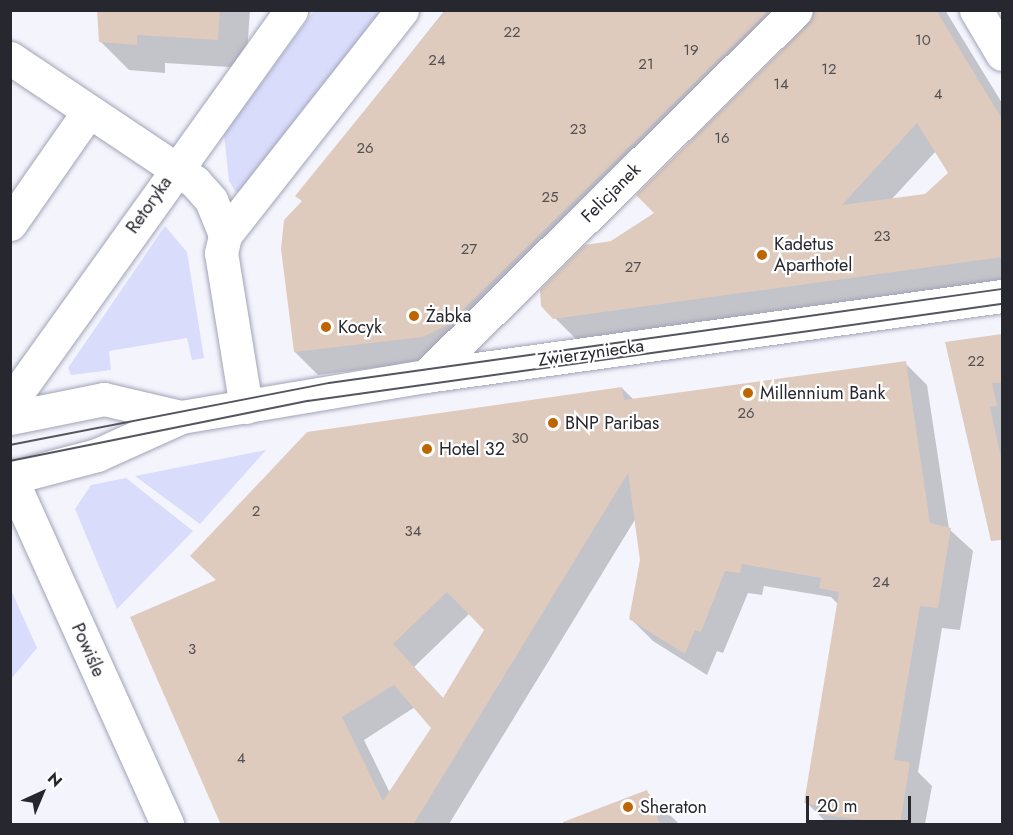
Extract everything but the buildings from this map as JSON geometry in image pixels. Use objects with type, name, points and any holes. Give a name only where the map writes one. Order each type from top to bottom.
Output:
[{"type":"street","name":"Retoryka","points":[[10,403],[175,168],[291,10]]},
{"type":"street","points":[[246,407],[221,253],[225,235],[402,10]]},
{"type":"street","name":"Felicjanek","points":[[426,376],[796,10]]},
{"type":"street","points":[[976,10],[1002,54]]},
{"type":"street","points":[[13,66],[175,168],[204,189],[225,235]]},
{"type":"street","points":[[10,224],[88,112]]},
{"type":"street","name":"Zwierzyniecka","points":[[11,477],[90,458],[181,417],[426,376],[1002,296]]},
{"type":"street","name":"Zwierzyniecka","points":[[10,418],[105,399],[181,417]]},
{"type":"street","name":"Powiśle","points":[[11,477],[167,825]]},
{"type":"shaded area","points":[[314,11],[392,11],[242,191],[236,192],[229,181],[224,134]]},
{"type":"shaded area","points":[[165,226],[187,252],[204,358],[192,360],[187,338],[109,351],[111,370],[71,375],[68,368]]},
{"type":"shaded area","points":[[266,450],[200,524],[135,476]]},
{"type":"shaded area","points":[[126,478],[193,531],[117,609],[75,509],[91,485]]},
{"type":"shaded area","points":[[11,590],[37,648],[11,679]]},
{"type":"tram line","points":[[10,445],[329,383],[1002,289]]},
{"type":"tram line","points":[[10,461],[308,401],[1002,304]]},
{"type":"place","name":"Kadetus Aparthotel","points":[[762,255]]},
{"type":"place","name":"Żabka","points":[[414,316]]},
{"type":"place","name":"Kocyk","points":[[326,327]]},
{"type":"place","name":"Millennium Bank","points":[[748,393]]},
{"type":"place","name":"BNP Paribas","points":[[553,423]]},
{"type":"place","name":"Hotel 32","points":[[427,449]]},
{"type":"place","name":"Sheraton","points":[[628,807]]}]
